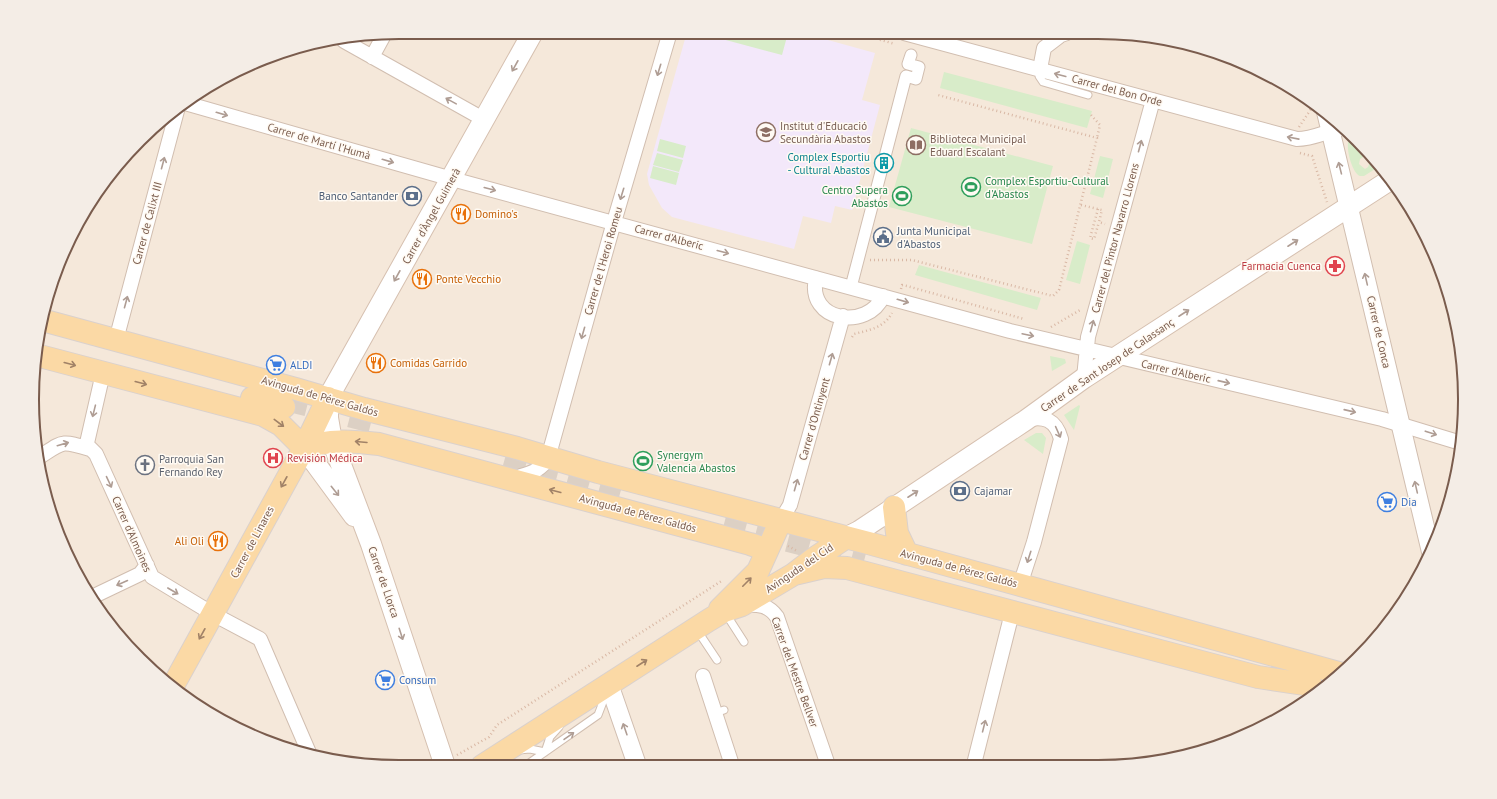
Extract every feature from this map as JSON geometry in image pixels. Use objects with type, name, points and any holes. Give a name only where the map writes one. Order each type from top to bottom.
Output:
[{"type":"main road","name":"Carrer d'Àngel Guimerà","points":[[328,398],[529,39]]},
{"type":"main road","name":"Carrer de Sant Josep de Calassanç","points":[[845,538],[1026,420],[1084,378],[1386,183]]},
{"type":"main road","name":"Avinguda de Pérez Galdós","points":[[48,322],[517,448],[598,472],[1020,585],[1322,679]]},
{"type":"main road","name":"Avinguda de Pérez Galdós","points":[[44,341],[285,403],[45,335]]},
{"type":"main road","points":[[42,357],[264,415],[282,425],[304,448],[357,521],[371,544]]},
{"type":"main road","name":"Carrer de Llorca","points":[[328,398],[328,418],[332,441],[371,544],[443,760]]},
{"type":"main road","name":"Carrer de Linares","points":[[174,677],[213,614],[304,448],[328,398]]},
{"type":"main road","name":"Avinguda de Pérez Galdós","points":[[371,425],[750,544],[760,547],[768,547]]},
{"type":"main road","name":"Avinguda de Pérez Galdós","points":[[304,448],[319,442],[332,441],[380,444],[509,469],[598,472]]},
{"type":"main road","name":"Avinguda de Pérez Galdós","points":[[621,493],[725,521]]},
{"type":"main road","points":[[894,507],[897,533],[907,554]]},
{"type":"main road","name":"Avinguda del Cid","points":[[718,616],[758,571],[781,520]]},
{"type":"main road","name":"Avinguda del Cid","points":[[491,760],[718,616],[800,569],[845,538]]},
{"type":"main road","name":"Avinguda de Pérez Galdós","points":[[865,558],[1178,639],[1232,651],[1322,679]]},
{"type":"main road","points":[[800,569],[824,567],[847,568],[1258,677],[1322,679]]},
{"type":"street","name":"Carrer de l'Heroi Romeu","points":[[548,458],[614,222],[668,39]]},
{"type":"street","name":"Carrer del Bon Orde","points":[[930,39],[1297,139],[1308,139],[1336,129]]},
{"type":"street","points":[[1040,69],[1044,48],[1056,39]]},
{"type":"street","points":[[372,57],[381,40]]},
{"type":"street","points":[[347,43],[485,120]]},
{"type":"street","points":[[851,287],[906,76],[916,79],[919,67],[910,60]]},
{"type":"street","name":"Carrer del Pintor Navarro Llorens","points":[[1084,378],[1088,337],[1153,100]]},
{"type":"street","name":"Carrer de Martí l’Humà","points":[[192,105],[452,178]]},
{"type":"street","name":"Carrer de Calixt III","points":[[116,340],[175,117]]},
{"type":"street","name":"Carrer de Conca","points":[[1337,130],[1349,206],[1429,542]]},
{"type":"street","name":"Carrer d'Alberic","points":[[452,178],[1010,331],[1401,424],[1455,441]]},
{"type":"street","points":[[816,278],[815,295],[818,303],[829,312],[843,316],[853,318],[866,314],[880,302],[883,296]]},
{"type":"street","name":"Carrer d'Ontinyent","points":[[781,520],[790,505],[843,316]]},
{"type":"street","points":[[90,449],[87,440],[103,373]]},
{"type":"street","points":[[1020,585],[1034,542],[1061,439],[1058,429],[1053,423],[1037,417],[1026,420]]},
{"type":"street","points":[[43,455],[63,443],[70,442],[90,449]]},
{"type":"street","name":"Carrer d'Almoines","points":[[90,449],[96,454],[153,579],[213,614],[260,638],[307,748]]},
{"type":"street","points":[[509,469],[532,473],[545,464],[548,458]]},
{"type":"street","points":[[97,595],[140,574],[147,565]]},
{"type":"street","name":"Carrer del Mestre Bellver","points":[[718,616],[762,605],[774,612],[826,760]]},
{"type":"street","points":[[975,760],[1012,613]]},
{"type":"street","points":[[703,676],[720,712],[731,760]]},
{"type":"street","points":[[609,684],[635,760]]},
{"type":"lane","points":[[1040,69],[1039,76],[1043,82],[1088,95]]},
{"type":"lane","points":[[718,616],[744,642]]},
{"type":"lane","points":[[717,660],[718,616]]},
{"type":"lane","points":[[534,760],[598,715],[609,684]]},
{"type":"lane","points":[[545,752],[550,737],[576,705]]},
{"type":"lane","points":[[505,751],[530,749],[545,752]]},
{"type":"path","points":[[938,95],[1097,138]]},
{"type":"path","points":[[1297,130],[1311,109]]},
{"type":"path","points":[[858,260],[912,260],[1053,296],[1059,290],[1100,126],[1091,115]]},
{"type":"path","points":[[1296,152],[1312,156],[1328,204]]},
{"type":"path","points":[[1081,205],[1098,209],[1102,210],[1094,239],[1090,238],[1098,209]]},
{"type":"path","points":[[1098,222],[1105,224]]},
{"type":"path","points":[[902,288],[902,285],[907,286],[1028,320]]},
{"type":"path","points":[[848,342],[854,334],[874,329],[886,322],[894,310]]},
{"type":"path","points":[[1043,324],[1051,327]]},
{"type":"path","points":[[768,547],[786,544],[799,552],[800,569]]},
{"type":"path","points":[[450,760],[492,733],[497,725],[729,576]]},
{"type":"shaded area","name":"Institut d'Educació Secundària Abastos","points":[[685,39],[824,39],[875,53],[862,100],[880,105],[852,210],[835,206],[831,223],[803,216],[794,249],[672,217],[662,208],[649,185],[647,174]]},
{"type":"shaded area","points":[[1098,39],[1145,42],[1191,51],[1235,66],[1257,76],[1278,87],[1317,113],[1335,128],[1369,162],[1384,180],[1410,219],[1431,262],[1439,284],[1446,306],[1455,352],[1458,400],[1457,423],[1455,447],[1446,493],[1431,537],[1421,559],[1410,580],[1384,619],[1369,637],[1335,671],[1317,686],[1278,712],[1235,733],[1191,748],[1145,757],[1098,760],[400,760],[352,757],[306,748],[262,733],[240,723],[219,712],[180,686],[162,671],[128,637],[100,600],[76,559],[66,537],[51,493],[42,447],[39,400],[42,352],[46,329],[51,306],[66,262],[87,219],[113,180],[128,162],[162,128],[180,113],[219,87],[262,66],[306,51],[352,42],[376,40]]},
{"type":"green space","points":[[722,39],[786,39],[782,55]]},
{"type":"green space","points":[[944,72],[1092,111],[1087,128],[940,88]]},
{"type":"green space","name":"Complex Esportiu-Cultural d'Abastos","points":[[911,128],[1053,166],[1032,244],[889,207]]},
{"type":"green space","points":[[660,139],[686,146],[683,158],[657,151]]},
{"type":"green space","points":[[1348,141],[1364,157],[1360,159],[1359,164],[1365,169],[1370,163],[1375,169],[1364,176],[1357,174],[1350,159]]},
{"type":"green space","points":[[657,153],[683,160],[679,172],[653,165]]},
{"type":"green space","points":[[1100,156],[1113,159],[1103,198],[1090,194]]},
{"type":"green space","points":[[653,166],[679,173],[676,185],[650,178]]},
{"type":"green space","points":[[1077,241],[1090,245],[1080,284],[1066,280]]},
{"type":"green space","points":[[919,265],[1041,298],[1037,310],[915,275]]},
{"type":"green space","points":[[1050,356],[1065,359],[1066,363],[1052,371]]},
{"type":"green space","points":[[1079,405],[1080,406],[1074,430],[1064,415]]},
{"type":"green space","points":[[1036,433],[1042,433],[1046,438],[1043,454],[1024,440]]},
{"type":"tunnel","points":[[286,400],[372,422]]},
{"type":"tunnel","points":[[505,458],[621,490]]},
{"type":"tunnel","points":[[724,524],[864,561]]},
{"type":"place","name":"Institut d'Educació Secundària Abastos","points":[[766,132]]},
{"type":"place","name":"Biblioteca Municipal Eduard Escalant","points":[[916,145]]},
{"type":"place","name":"Complex Esportiu - Cultural Abastos","points":[[884,163]]},
{"type":"place","name":"Complex Esportiu-Cultural d'Abastos","points":[[971,187]]},
{"type":"place","name":"Banco Santander","points":[[412,196]]},
{"type":"place","name":"Centro Supera Abastos","points":[[902,196]]},
{"type":"place","name":"Domino's","points":[[461,214]]},
{"type":"place","name":"Junta Municipal d'Abastos","points":[[883,237]]},
{"type":"place","name":"Farmacia Cuenca","points":[[1335,266]]},
{"type":"place","name":"Ponte Vecchio","points":[[422,279]]},
{"type":"place","name":"Comidas Garrido","points":[[376,363]]},
{"type":"place","name":"ALDI","points":[[276,365]]},
{"type":"place","name":"Revisión Médica","points":[[273,458]]},
{"type":"place","name":"Synergym Valencia Abastos","points":[[643,461]]},
{"type":"place","name":"Parroquia San Fernando Rey","points":[[145,465]]},
{"type":"place","name":"Cajamar","points":[[960,491]]},
{"type":"place","name":"Dia","points":[[1387,502]]},
{"type":"place","name":"Ali Oli","points":[[218,541]]},
{"type":"place","name":"Consum","points":[[385,680]]}]
